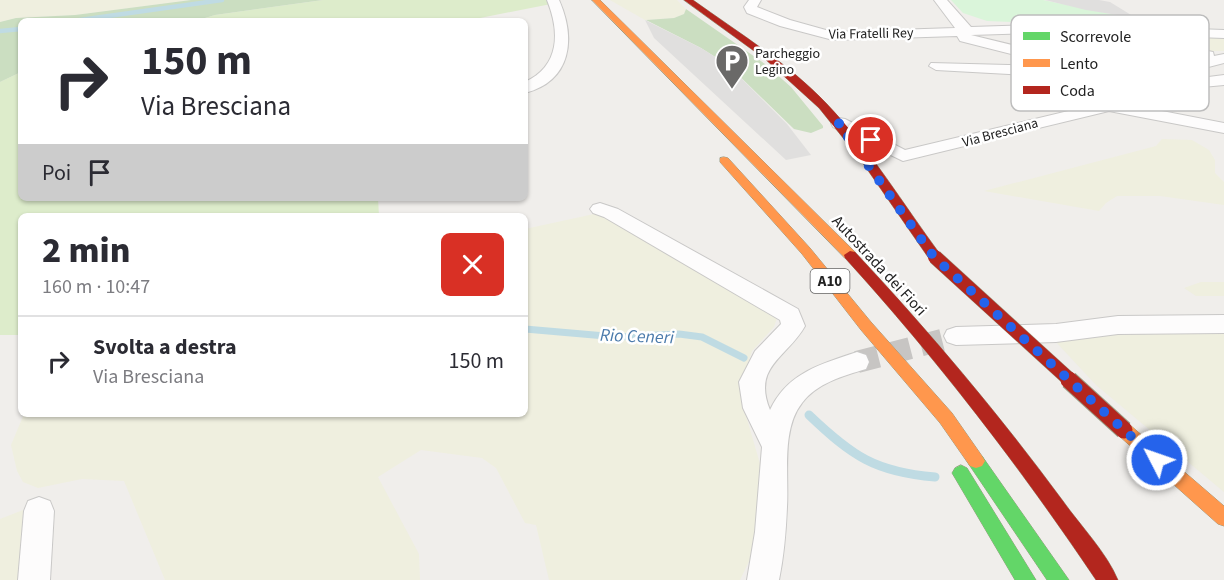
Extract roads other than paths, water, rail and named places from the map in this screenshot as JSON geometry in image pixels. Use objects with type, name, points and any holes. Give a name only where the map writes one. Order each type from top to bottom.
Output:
[{"type":"main road","name":"Autostrada dei Fiori","points":[[596,0],[670,78],[837,241],[888,297],[1009,443],[1076,531],[1108,580]]},
{"type":"main road","points":[[688,0],[786,71],[838,123],[934,257],[1224,518]]},
{"type":"main road","name":"A10","points":[[710,146],[806,251],[866,326],[946,418],[1059,580]]},
{"type":"main road","name":"A10","points":[[866,326],[924,414]]},
{"type":"main road","name":"A10","points":[[1009,443],[1080,516]]},
{"type":"main road","points":[[954,461],[1026,580]]},
{"type":"street","points":[[528,87],[539,83],[551,71],[564,44],[559,12],[553,0]]},
{"type":"street","points":[[940,0],[964,27],[960,30],[962,35],[971,40],[1011,50]]},
{"type":"street","name":"Via Fratelli Rey","points":[[748,4],[764,15],[834,36],[1011,29]]},
{"type":"street","name":"Via Fratelli Rey","points":[[1209,33],[1224,34]]},
{"type":"street","name":"Via Bresciana","points":[[1209,61],[1224,56]]},
{"type":"street","points":[[936,66],[1011,69]]},
{"type":"street","points":[[1209,82],[1224,80]]},
{"type":"street","name":"Via Bresciana","points":[[838,123],[903,156],[1089,111]]},
{"type":"street","points":[[1131,111],[1224,128]]},
{"type":"street","points":[[600,209],[611,213],[790,315],[793,326],[754,369],[752,383],[752,401],[775,446]]},
{"type":"street","points":[[956,336],[1056,333],[1118,325],[1224,324]]},
{"type":"street","points":[[763,580],[769,554],[775,446],[780,416],[793,395],[816,378],[856,362]]},
{"type":"street","points":[[34,580],[39,511]]},
{"type":"waterway","points":[[94,18],[222,0]]},
{"type":"waterway","points":[[0,31],[18,29]]},
{"type":"waterway","name":"Rio Ceneri","points":[[528,329],[617,337],[679,334],[702,337],[744,358]]},
{"type":"waterway","name":"Rio Ceneri","points":[[809,415],[838,441],[866,460],[896,471],[935,477]]},
{"type":"tunnel","points":[[857,362],[942,340]]},
{"type":"place","name":"Parcheggio Legino","points":[[732,90]]}]
